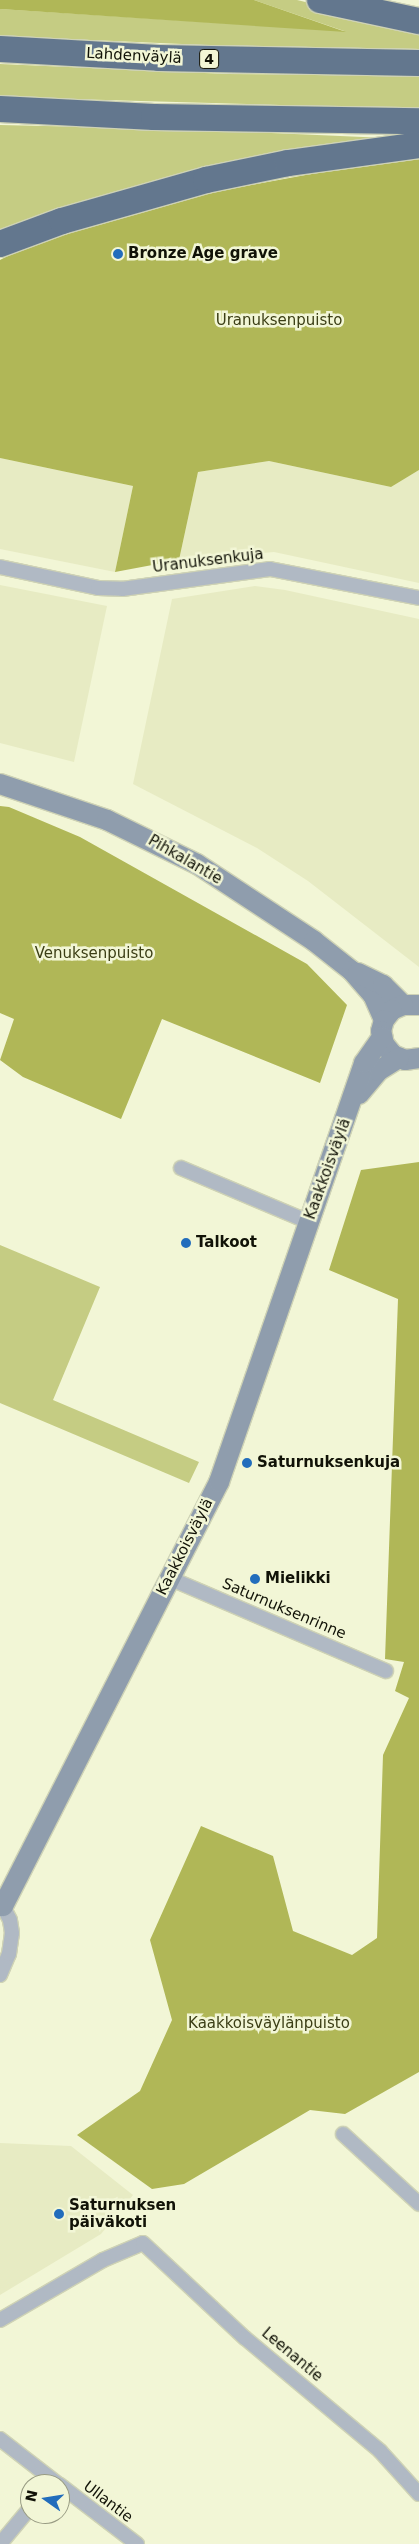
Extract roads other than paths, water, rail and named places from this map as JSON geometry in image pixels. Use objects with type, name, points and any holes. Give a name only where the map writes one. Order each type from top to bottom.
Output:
[{"type":"highway","points":[[320,0],[419,21]]},
{"type":"highway","name":"Lahdenväylä","points":[[0,49],[159,58],[419,63]]},
{"type":"highway","points":[[0,109],[154,117],[419,121]]},
{"type":"highway","points":[[0,244],[62,220],[206,180],[288,164],[419,145]]},
{"type":"street","name":"Uranuksenkuja","points":[[0,567],[98,588],[122,589],[270,569],[419,598]]},
{"type":"street","name":"Pihkalantie","points":[[0,784],[107,820],[155,841],[197,864],[314,941],[352,971],[373,995],[388,1050],[413,1060]]},
{"type":"street","name":"Pihkalantie","points":[[352,971],[383,985],[414,1005]]},
{"type":"street","name":"Kaakkoisväylä","points":[[0,1975],[9,1954],[12,1933],[1,1906],[219,1482],[309,1222],[353,1102],[364,1063],[392,1010],[414,1005]]},
{"type":"street","name":"Kaakkoisväylä","points":[[353,1102],[378,1072],[413,1060]]},
{"type":"street","points":[[181,1168],[309,1222]]},
{"type":"street","name":"Saturnuksenrinne","points":[[169,1578],[386,1671]]},
{"type":"street","points":[[343,2134],[419,2204]]},
{"type":"street","name":"Leenantie","points":[[0,2320],[103,2260],[143,2244],[246,2338],[380,2451],[419,2494]]},
{"type":"street","name":"Ullantie","points":[[0,2439],[44,2474]]},
{"type":"street","name":"Ullantie","points":[[70,2494],[137,2544]]},
{"type":"street","points":[[0,2544],[20,2520]]},
{"type":"place","name":"Bronze Age grave","points":[[118,254]]},
{"type":"place","name":"Talkoot","points":[[186,1243]]},
{"type":"place","name":"Saturnuksenkuja","points":[[247,1463]]},
{"type":"place","name":"Mielikki","points":[[255,1579]]},
{"type":"place","name":"Saturnuksen päiväkoti","points":[[59,2214]]},
{"type":"park label","name":"Uranuksenpuisto","points":[[279,321]]},
{"type":"park label","name":"Venuksenpuisto","points":[[94,954]]},
{"type":"park label","name":"Kaakkoisväylänpuisto","points":[[269,2024]]}]
